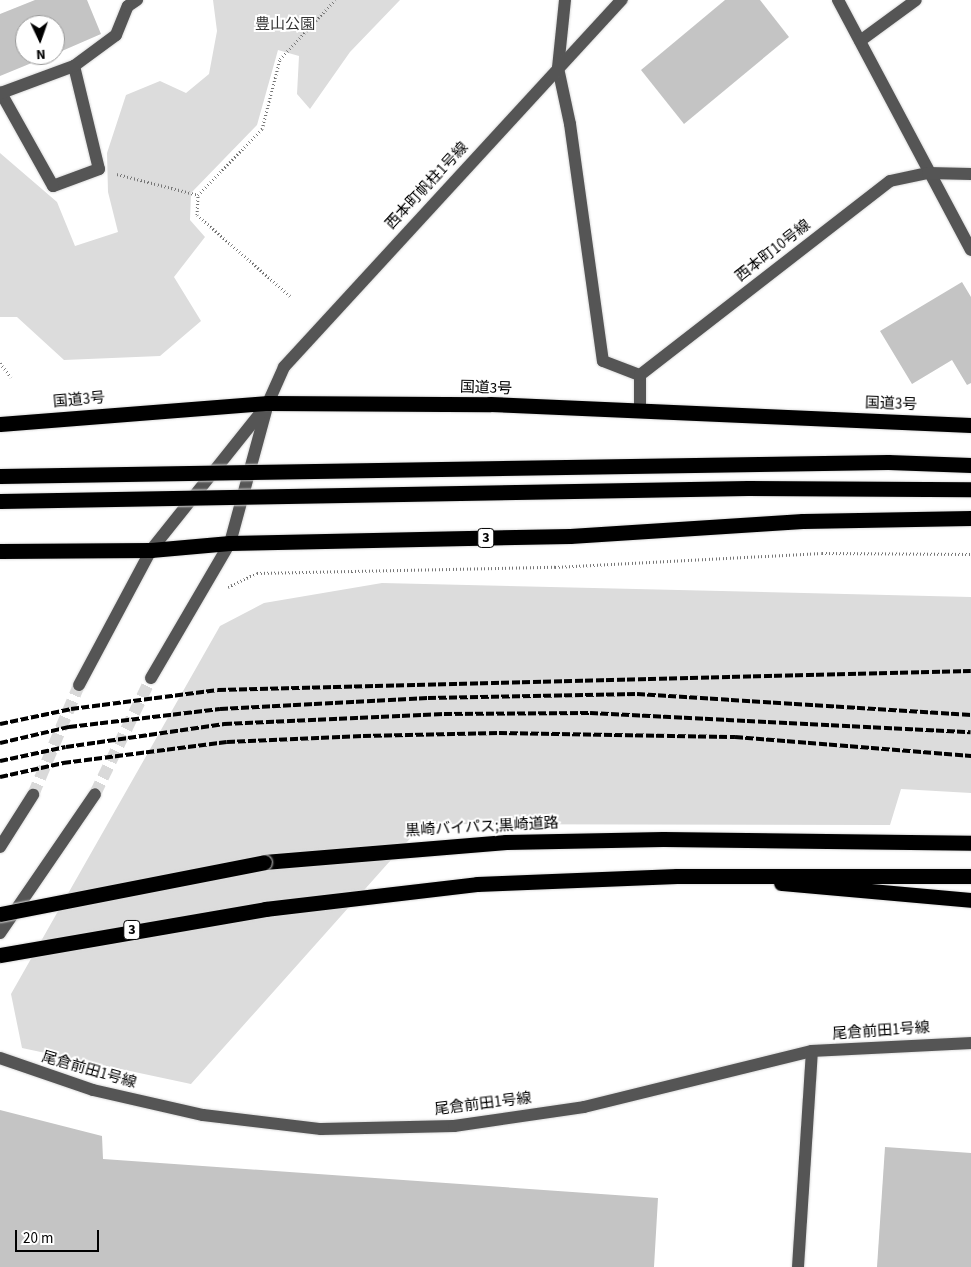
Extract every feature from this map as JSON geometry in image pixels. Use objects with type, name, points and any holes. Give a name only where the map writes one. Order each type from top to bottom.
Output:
[{"type":"highway","name":"国道3号","points":[[0,424],[268,403],[490,404],[971,425]]},
{"type":"highway","points":[[0,476],[888,462],[971,465]]},
{"type":"highway","points":[[0,501],[738,488],[971,488]]},
{"type":"highway","name":"3","points":[[0,551],[151,550],[230,543],[570,536],[803,521],[971,518]]},
{"type":"highway","name":"黒崎バイパス;黒崎道路","points":[[0,914],[264,862],[378,850],[506,842],[663,839],[971,843]]},
{"type":"highway","name":"3","points":[[0,955],[265,909],[477,884],[678,876],[971,876]]},
{"type":"highway","points":[[678,876],[971,900]]},
{"type":"street","points":[[74,66],[99,169],[53,186],[0,93],[74,66],[116,35],[128,6],[137,0]]},
{"type":"street","points":[[565,0],[558,68],[570,124],[603,361],[640,375],[640,412]]},
{"type":"street","name":"西本町帆柱1号線","points":[[268,403],[284,367],[622,0]]},
{"type":"street","points":[[838,0],[928,173],[971,250]]},
{"type":"street","points":[[860,41],[916,0]]},
{"type":"street","name":"西本町10号線","points":[[640,375],[890,181],[928,173],[971,174]]},
{"type":"street","points":[[151,678],[230,543],[268,403]]},
{"type":"street","points":[[79,685],[151,550],[268,403]]},
{"type":"street","points":[[0,933],[95,794]]},
{"type":"street","points":[[0,847],[33,795]]},
{"type":"street","name":"尾倉前田1号線","points":[[0,1058],[94,1090],[203,1115],[321,1129],[454,1126],[584,1106],[812,1051],[971,1043]]},
{"type":"street","points":[[798,1267],[812,1051]]},
{"type":"path","points":[[290,296],[197,215],[198,195],[262,129],[280,59],[335,0]]},
{"type":"path","points":[[99,169],[198,195]]},
{"type":"path","points":[[0,363],[11,377]]},
{"type":"path","points":[[205,586],[231,588],[257,573],[555,568],[822,554],[971,554]]},
{"type":"green space","name":"豊山公園","points":[[213,0],[400,0],[350,52],[310,109],[297,94],[299,56],[278,50],[257,125],[191,193],[190,220],[205,237],[174,277],[201,321],[160,356],[64,360],[17,317],[0,317],[0,153],[57,202],[75,246],[118,232],[108,192],[107,153],[126,95],[160,81],[186,93],[209,74],[217,31]]},
{"type":"green space","points":[[382,583],[971,597],[971,793],[901,789],[890,825],[423,824],[191,1084],[22,1048],[11,994],[220,626],[264,603]]},
{"type":"building","points":[[35,0],[87,0],[101,34],[65,50],[65,15],[15,15],[15,65],[27,65],[0,76],[0,14]]},
{"type":"building","points":[[725,0],[760,0],[789,37],[684,124],[641,70]]},
{"type":"building","points":[[962,282],[971,297],[971,383],[967,385],[952,360],[912,384],[880,331]]},
{"type":"building","points":[[0,1110],[102,1136],[103,1159],[658,1198],[654,1267],[0,1267]]},
{"type":"building","points":[[885,1147],[971,1153],[971,1267],[877,1267]]},
{"type":"tunnel","points":[[95,794],[151,678]]},
{"type":"tunnel","points":[[33,795],[79,685]]},
{"type":"railway","points":[[0,724],[71,709],[218,690],[971,671]]},
{"type":"railway","points":[[0,743],[69,727],[220,709],[428,698],[637,694],[971,715]]},
{"type":"railway","points":[[0,761],[66,747],[224,724],[444,714],[590,713],[971,732]]},
{"type":"railway","points":[[0,777],[63,763],[227,742],[499,733],[735,737],[971,756]]}]
